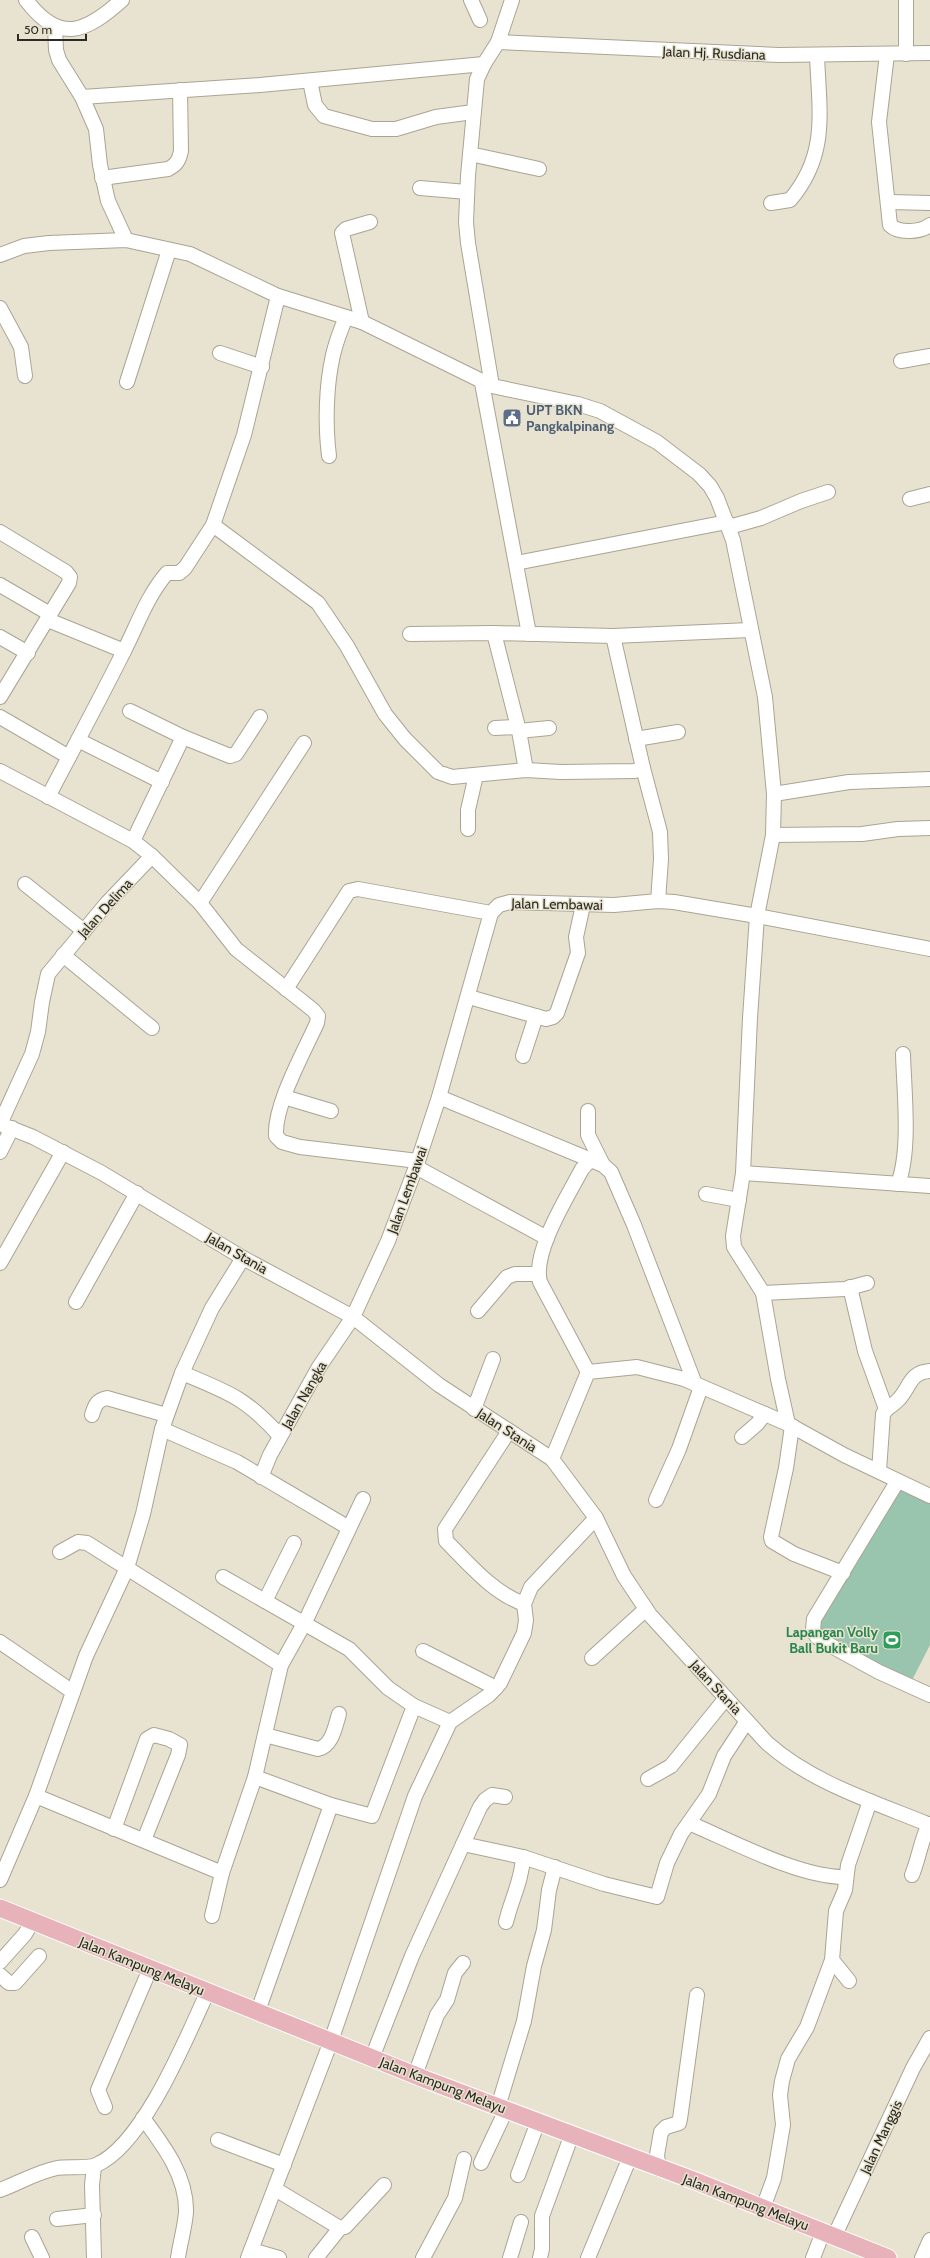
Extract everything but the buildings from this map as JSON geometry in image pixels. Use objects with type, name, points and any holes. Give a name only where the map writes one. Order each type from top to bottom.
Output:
[{"type":"main road","name":"Jalan Kampung Melayu","points":[[0,1908],[207,1993],[415,2075],[763,2208],[880,2256]]},
{"type":"street","points":[[32,2],[40,17],[55,27],[73,29],[83,27],[96,21],[122,0]]},
{"type":"street","points":[[471,0],[480,20]]},
{"type":"street","points":[[512,0],[498,42],[484,64],[477,79],[473,112],[466,222],[484,350],[487,385],[529,634]]},
{"type":"street","points":[[906,0],[906,54]]},
{"type":"street","points":[[55,27],[56,50],[59,60],[82,96],[96,129],[102,178],[108,201],[126,240]]},
{"type":"street","name":"Jalan Hj. Rusdiana","points":[[498,42],[638,50],[817,55],[930,53]]},
{"type":"street","points":[[887,54],[879,122],[889,202],[889,220],[893,229],[925,229],[930,225]]},
{"type":"street","points":[[771,203],[790,200],[809,174],[815,161],[820,120],[817,55]]},
{"type":"street","points":[[82,96],[310,81],[484,64]]},
{"type":"street","points":[[310,81],[315,105],[324,116],[372,129],[396,129],[436,117],[473,112]]},
{"type":"street","points":[[102,178],[168,169],[174,166],[179,160],[181,151],[180,90]]},
{"type":"street","points":[[470,154],[539,170]]},
{"type":"street","points":[[420,188],[467,192]]},
{"type":"street","points":[[889,202],[930,203]]},
{"type":"street","points":[[362,322],[342,233],[346,229],[370,222]]},
{"type":"street","points":[[0,255],[24,246],[49,243],[126,240],[206,260],[278,296],[362,322],[487,385],[578,404],[600,411],[650,438],[699,474],[718,498],[728,525],[766,704],[774,794],[773,835],[757,916],[750,1018],[743,1173],[734,1247],[763,1294],[778,1379],[790,1425],[786,1468],[771,1537],[772,1541],[794,1554],[843,1573]]},
{"type":"street","points":[[127,382],[169,250]]},
{"type":"street","points":[[48,796],[124,651],[136,624],[158,585],[167,573],[179,573],[184,568],[213,525],[244,435],[262,367],[278,296]]},
{"type":"street","points":[[0,308],[22,346],[25,376]]},
{"type":"street","points":[[329,456],[327,443],[330,378],[333,354],[346,317]]},
{"type":"street","points":[[220,353],[262,367]]},
{"type":"street","points":[[901,361],[930,356]]},
{"type":"street","points":[[516,563],[761,518],[801,500],[828,492]]},
{"type":"street","points":[[910,499],[930,494]]},
{"type":"street","points":[[213,525],[318,603],[348,646],[385,714],[425,760],[438,772],[452,777],[526,770],[561,772],[635,771],[643,768]]},
{"type":"street","points":[[0,532],[66,572],[70,577],[70,583],[0,695]]},
{"type":"street","points":[[0,585],[49,617],[124,651]]},
{"type":"street","points":[[410,634],[494,632],[613,636],[750,630]]},
{"type":"street","points":[[494,632],[519,729],[526,770]]},
{"type":"street","points":[[613,636],[636,739],[660,832],[661,859],[658,901]]},
{"type":"street","points":[[0,637],[28,652]]},
{"type":"street","points":[[130,711],[183,737],[230,756],[236,754],[260,717]]},
{"type":"street","points":[[0,717],[69,756]]},
{"type":"street","points":[[495,728],[549,728]]},
{"type":"street","points":[[636,739],[678,732]]},
{"type":"street","points":[[133,841],[183,737]]},
{"type":"street","points":[[78,740],[162,782]]},
{"type":"street","points":[[200,903],[304,743]]},
{"type":"street","points":[[0,771],[133,841],[152,856],[200,903],[236,949],[313,1010],[318,1016],[317,1023],[284,1097],[276,1128],[276,1136],[282,1142],[300,1147],[417,1164],[547,1238]]},
{"type":"street","points":[[468,830],[468,810],[476,775]]},
{"type":"street","points":[[774,794],[849,782],[930,779]]},
{"type":"street","points":[[773,835],[862,834],[898,829],[930,828]]},
{"type":"street","name":"Jalan Delima","points":[[0,1152],[4,1126],[32,1054],[38,1032],[48,974],[84,931],[152,856]]},
{"type":"street","points":[[25,884],[84,931]]},
{"type":"street","points":[[286,989],[348,891],[358,889],[490,914]]},
{"type":"street","name":"Jalan Lembawai","points":[[353,1317],[388,1241],[417,1164],[469,997],[490,914],[499,905],[510,902],[583,905],[625,904],[658,901],[757,916],[930,949]]},
{"type":"street","points":[[469,997],[546,1019],[553,1018],[557,1013],[578,953],[576,937],[583,905]]},
{"type":"street","points":[[63,955],[152,1028]]},
{"type":"street","points":[[523,1056],[536,1016]]},
{"type":"street","points":[[898,1184],[903,1163],[905,1135],[903,1054]]},
{"type":"street","points":[[284,1097],[331,1111]]},
{"type":"street","points":[[439,1097],[603,1165],[611,1172],[634,1225],[698,1385],[679,1449],[656,1500]]},
{"type":"street","points":[[588,1111],[588,1135],[603,1165]]},
{"type":"street","name":"Jalan Stania","points":[[4,1126],[63,1152],[137,1193],[243,1258],[353,1317],[439,1385],[552,1459],[596,1518],[624,1576],[646,1609],[767,1743],[791,1762],[870,1801],[930,1824]]},
{"type":"street","points":[[0,1263],[63,1152]]},
{"type":"street","points":[[588,1372],[540,1282],[538,1274],[547,1238],[582,1169],[590,1160]]},
{"type":"street","points":[[743,1173],[863,1183],[930,1186]]},
{"type":"street","points":[[76,1302],[137,1193]]},
{"type":"street","points":[[706,1194],[739,1200]]},
{"type":"street","points":[[0,1880],[36,1796],[72,1692],[105,1614],[127,1568],[142,1514],[162,1429],[182,1373],[212,1308],[243,1258]]},
{"type":"street","points":[[478,1311],[508,1277],[515,1274],[538,1274]]},
{"type":"street","points":[[763,1294],[850,1287],[867,1283]]},
{"type":"street","points":[[850,1287],[865,1351],[886,1409]]},
{"type":"street","name":"Jalan Nangka","points":[[261,1477],[280,1436],[319,1367],[353,1317]]},
{"type":"street","points":[[474,1409],[493,1359]]},
{"type":"street","points":[[588,1372],[637,1367],[663,1372],[698,1385],[790,1425],[844,1455],[879,1471],[897,1482],[930,1496]]},
{"type":"street","points":[[879,1471],[883,1414],[886,1409],[900,1399],[909,1382],[915,1375],[930,1371]]},
{"type":"street","points":[[552,1459],[588,1372]]},
{"type":"street","points":[[182,1373],[230,1392],[258,1412],[280,1436]]},
{"type":"street","points":[[92,1415],[95,1405],[101,1399],[107,1398],[166,1415]]},
{"type":"street","points":[[742,1437],[752,1429],[765,1414]]},
{"type":"street","points":[[162,1429],[237,1462],[349,1528]]},
{"type":"street","points":[[509,1431],[445,1529],[444,1536],[446,1541],[488,1582],[513,1600],[524,1604]]},
{"type":"street","points":[[897,1482],[814,1619],[813,1630],[817,1637],[879,1672],[930,1695]]},
{"type":"street","points":[[212,1916],[222,1873],[255,1777],[282,1665],[305,1622],[363,1499]]},
{"type":"street","points":[[279,2258],[250,2254],[331,2041],[415,1796],[450,1722],[489,1695],[496,1688],[508,1669],[524,1633],[526,1620],[524,1604],[531,1587],[596,1518]]},
{"type":"street","points":[[60,1552],[78,1542],[84,1542],[282,1665]]},
{"type":"street","points":[[265,1601],[294,1543]]},
{"type":"street","points":[[223,1577],[305,1622],[349,1649],[388,1688],[414,1706],[450,1722]]},
{"type":"street","points":[[592,1658],[646,1609]]},
{"type":"street","points":[[0,1642],[72,1692]]},
{"type":"street","points":[[423,1651],[496,1688]]},
{"type":"street","points":[[648,1779],[671,1766],[726,1698]]},
{"type":"street","points":[[255,1777],[331,1805],[367,1816],[373,1815],[414,1706]]},
{"type":"street","points":[[265,1735],[318,1750],[328,1745],[339,1714]]},
{"type":"street","points":[[463,1844],[523,1857],[604,1884],[657,1898],[667,1863],[681,1834],[709,1794],[724,1756],[747,1721]]},
{"type":"street","points":[[114,1829],[147,1739],[154,1736],[169,1739],[180,1745],[178,1755],[144,1840]]},
{"type":"street","points":[[372,2058],[412,1956],[463,1844],[485,1800],[497,1794],[505,1797]]},
{"type":"street","points":[[36,1796],[222,1873]]},
{"type":"street","points":[[763,2208],[774,2178],[783,2125],[780,2095],[786,2066],[788,2059],[808,2027],[832,1960],[836,1911],[845,1890],[848,1865],[870,1801]]},
{"type":"street","points":[[258,2012],[331,1805]]},
{"type":"street","points":[[689,1823],[805,1871],[832,1877],[846,1877]]},
{"type":"street","points":[[912,1875],[919,1858],[924,1835],[930,1824]]},
{"type":"street","points":[[506,1922],[510,1906],[517,1893],[523,1857]]},
{"type":"street","points":[[482,2163],[502,2108],[524,2021],[534,1966],[544,1930],[549,1890],[555,1867]]},
{"type":"street","points":[[0,1962],[22,1938],[32,1922]]},
{"type":"street","points":[[0,1975],[9,1983],[15,1983],[39,1956]]},
{"type":"street","points":[[832,1960],[849,1981]]},
{"type":"street","points":[[415,2075],[437,2015],[447,2000],[456,1973],[463,1963]]},
{"type":"street","points":[[105,2107],[98,2090],[150,1969]]},
{"type":"street","points":[[0,2190],[43,2172],[58,2168],[94,2166],[109,2158],[124,2144],[143,2118],[172,2068],[207,1993]]},
{"type":"street","points":[[655,2167],[661,2132],[666,2127],[679,2123],[680,2119],[697,1995]]},
{"type":"street","name":"Jalan Manggis","points":[[813,2258],[828,2234],[913,2068],[930,2038]]},
{"type":"street","points":[[143,2118],[170,2154],[185,2200],[186,2214],[178,2258]]},
{"type":"street","points":[[518,2175],[538,2122]]},
{"type":"street","points":[[540,2258],[542,2250],[542,2216],[572,2134]]},
{"type":"street","points":[[218,2140],[284,2165]]},
{"type":"street","points":[[588,2258],[630,2157]]},
{"type":"street","points":[[423,2258],[455,2198],[464,2159]]},
{"type":"street","points":[[94,2166],[92,2185],[94,2258]]},
{"type":"street","points":[[316,2258],[340,2228],[345,2227],[384,2185]]},
{"type":"street","points":[[275,2189],[340,2228]]},
{"type":"street","points":[[57,2219],[94,2215]]},
{"type":"street","points":[[510,2258],[521,2222]]},
{"type":"street","points":[[32,2237],[42,2258]]},
{"type":"street","points":[[922,2258],[930,2240]]},
{"type":"green space","points":[[896,1491],[902,1491],[930,1504],[930,1645],[908,1688],[811,1632]]},
{"type":"place","name":"UPT BKN Pangkalpinang","points":[[512,418]]},
{"type":"place","name":"Lapangan Volly Ball Bukit Baru","points":[[892,1640]]}]
